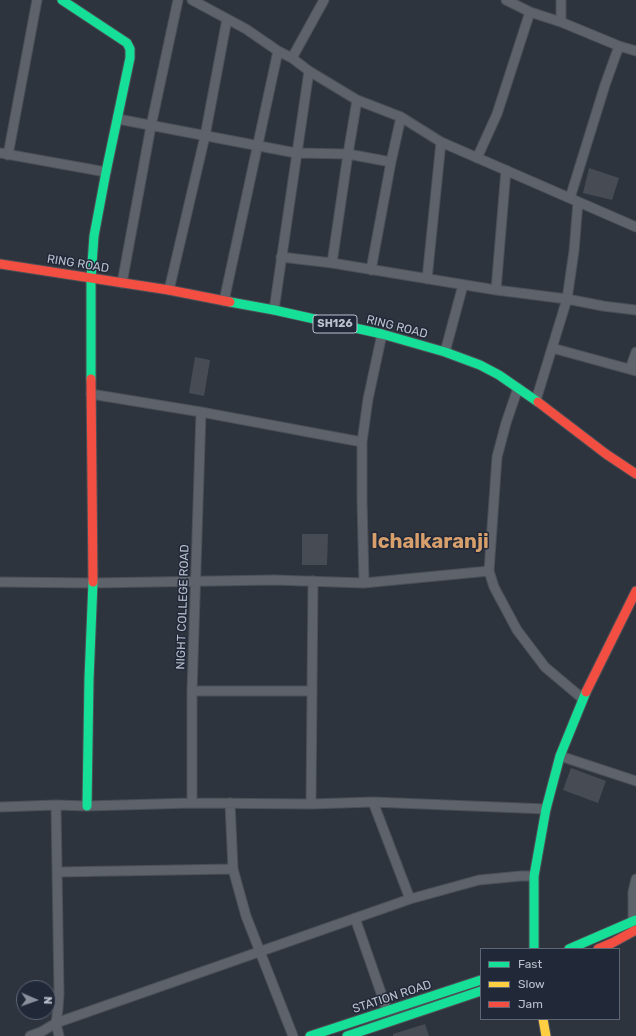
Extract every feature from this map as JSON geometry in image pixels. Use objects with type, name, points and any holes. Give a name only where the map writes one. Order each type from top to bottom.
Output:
[{"type":"street","points":[[37,0],[4,154],[106,172]]},
{"type":"street","points":[[62,0],[127,43],[130,49],[130,58],[94,236],[91,278],[93,583],[89,679],[87,806]]},
{"type":"street","points":[[122,283],[151,126],[178,0]]},
{"type":"street","points":[[192,0],[246,29],[278,51],[292,58],[309,71],[357,100],[401,117],[441,142],[636,227]]},
{"type":"street","points":[[292,58],[324,0]]},
{"type":"street","points":[[506,0],[530,12],[561,22],[619,46],[636,51]]},
{"type":"street","points":[[561,0],[561,22]]},
{"type":"street","points":[[477,158],[497,114],[530,12]]},
{"type":"street","points":[[169,290],[205,136],[228,19]]},
{"type":"street","points":[[536,400],[567,299],[574,251],[574,200],[605,85],[619,46]]},
{"type":"street","points":[[224,301],[278,51]]},
{"type":"street","points":[[274,310],[309,71]]},
{"type":"street","points":[[332,263],[357,100]]},
{"type":"street","points":[[371,270],[401,117]]},
{"type":"street","points":[[118,119],[296,154],[348,154],[391,162]]},
{"type":"street","points":[[427,279],[441,142]]},
{"type":"street","points":[[496,290],[506,170]]},
{"type":"street","points":[[281,257],[332,263],[463,285],[636,310]]},
{"type":"street","name":"RING ROAD","points":[[0,264],[169,290],[274,310],[382,334],[445,352],[480,365],[518,388],[536,400],[606,454],[636,474]]},
{"type":"street","points":[[445,352],[463,285]]},
{"type":"street","points":[[364,583],[362,442],[368,399],[382,334]]},
{"type":"street","points":[[552,348],[633,370],[636,352]]},
{"type":"street","points":[[518,388],[506,423],[497,457],[489,571],[494,587],[517,630],[545,667],[583,699]]},
{"type":"street","points":[[91,394],[201,412],[362,442]]},
{"type":"street","name":"NIGHT COLLEGE ROAD","points":[[192,803],[192,691],[201,412]]},
{"type":"street","points":[[0,582],[93,583],[274,580],[364,583],[489,571]]},
{"type":"street","points":[[311,804],[313,581]]},
{"type":"street","points":[[534,948],[534,876],[546,809],[560,756],[583,699],[632,607],[636,591]]},
{"type":"street","points":[[192,691],[311,691]]},
{"type":"street","points":[[560,756],[636,781]]},
{"type":"street","points":[[373,802],[410,899]]},
{"type":"street","points":[[0,806],[87,806],[192,803],[311,804],[373,802],[546,809]]},
{"type":"street","points":[[230,803],[233,869],[246,916],[293,1036]]},
{"type":"street","points":[[56,805],[59,994],[56,1023],[59,1036]]},
{"type":"street","points":[[58,872],[233,869]]},
{"type":"street","points":[[30,1036],[41,1032],[56,1023],[410,899],[479,880],[534,876]]},
{"type":"street","points":[[634,925],[633,892],[636,879]]},
{"type":"street","points":[[355,918],[387,1010]]},
{"type":"street","points":[[572,948],[634,925]]},
{"type":"street","points":[[601,948],[612,944],[634,925]]},
{"type":"street","name":"STATION ROAD","points":[[310,1036],[480,980]]},
{"type":"street","name":"STATION ROAD","points":[[347,1036],[480,991]]},
{"type":"street","points":[[543,1020],[546,1036]]},
{"type":"building","points":[[589,168],[619,178],[612,200],[583,193]]},
{"type":"building","points":[[195,357],[210,360],[204,396],[189,393]]},
{"type":"building","points":[[302,534],[328,534],[327,565],[302,565]]},
{"type":"building","points":[[571,768],[606,781],[598,803],[563,790]]},
{"type":"building","points":[[425,1024],[429,1036],[393,1036],[393,1034]]},
{"type":"traffic: fast","points":[[62,0],[127,43],[130,49],[130,58],[94,236],[91,278],[91,379]]},
{"type":"traffic: fast","points":[[230,302],[274,310],[382,334],[445,352],[480,365],[499,375],[538,402]]},
{"type":"traffic: fast","points":[[87,806],[89,679],[93,582]]},
{"type":"traffic: fast","points":[[534,948],[534,876],[546,809],[560,756],[586,692]]},
{"type":"traffic: fast","points":[[571,948],[636,920]]},
{"type":"traffic: fast","points":[[310,1036],[480,980]]},
{"type":"traffic: fast","points":[[347,1036],[480,991]]},
{"type":"traffic: slow","points":[[543,1020],[546,1036]]},
{"type":"traffic: jam","points":[[0,264],[169,290],[230,302]]},
{"type":"traffic: jam","points":[[91,379],[93,582]]},
{"type":"traffic: jam","points":[[538,402],[606,454],[636,474]]},
{"type":"traffic: jam","points":[[586,692],[636,591]]},
{"type":"traffic: jam","points":[[600,948],[636,930]]},
{"type":"district","name":"Ichalkaranji","points":[[430,542]]}]
